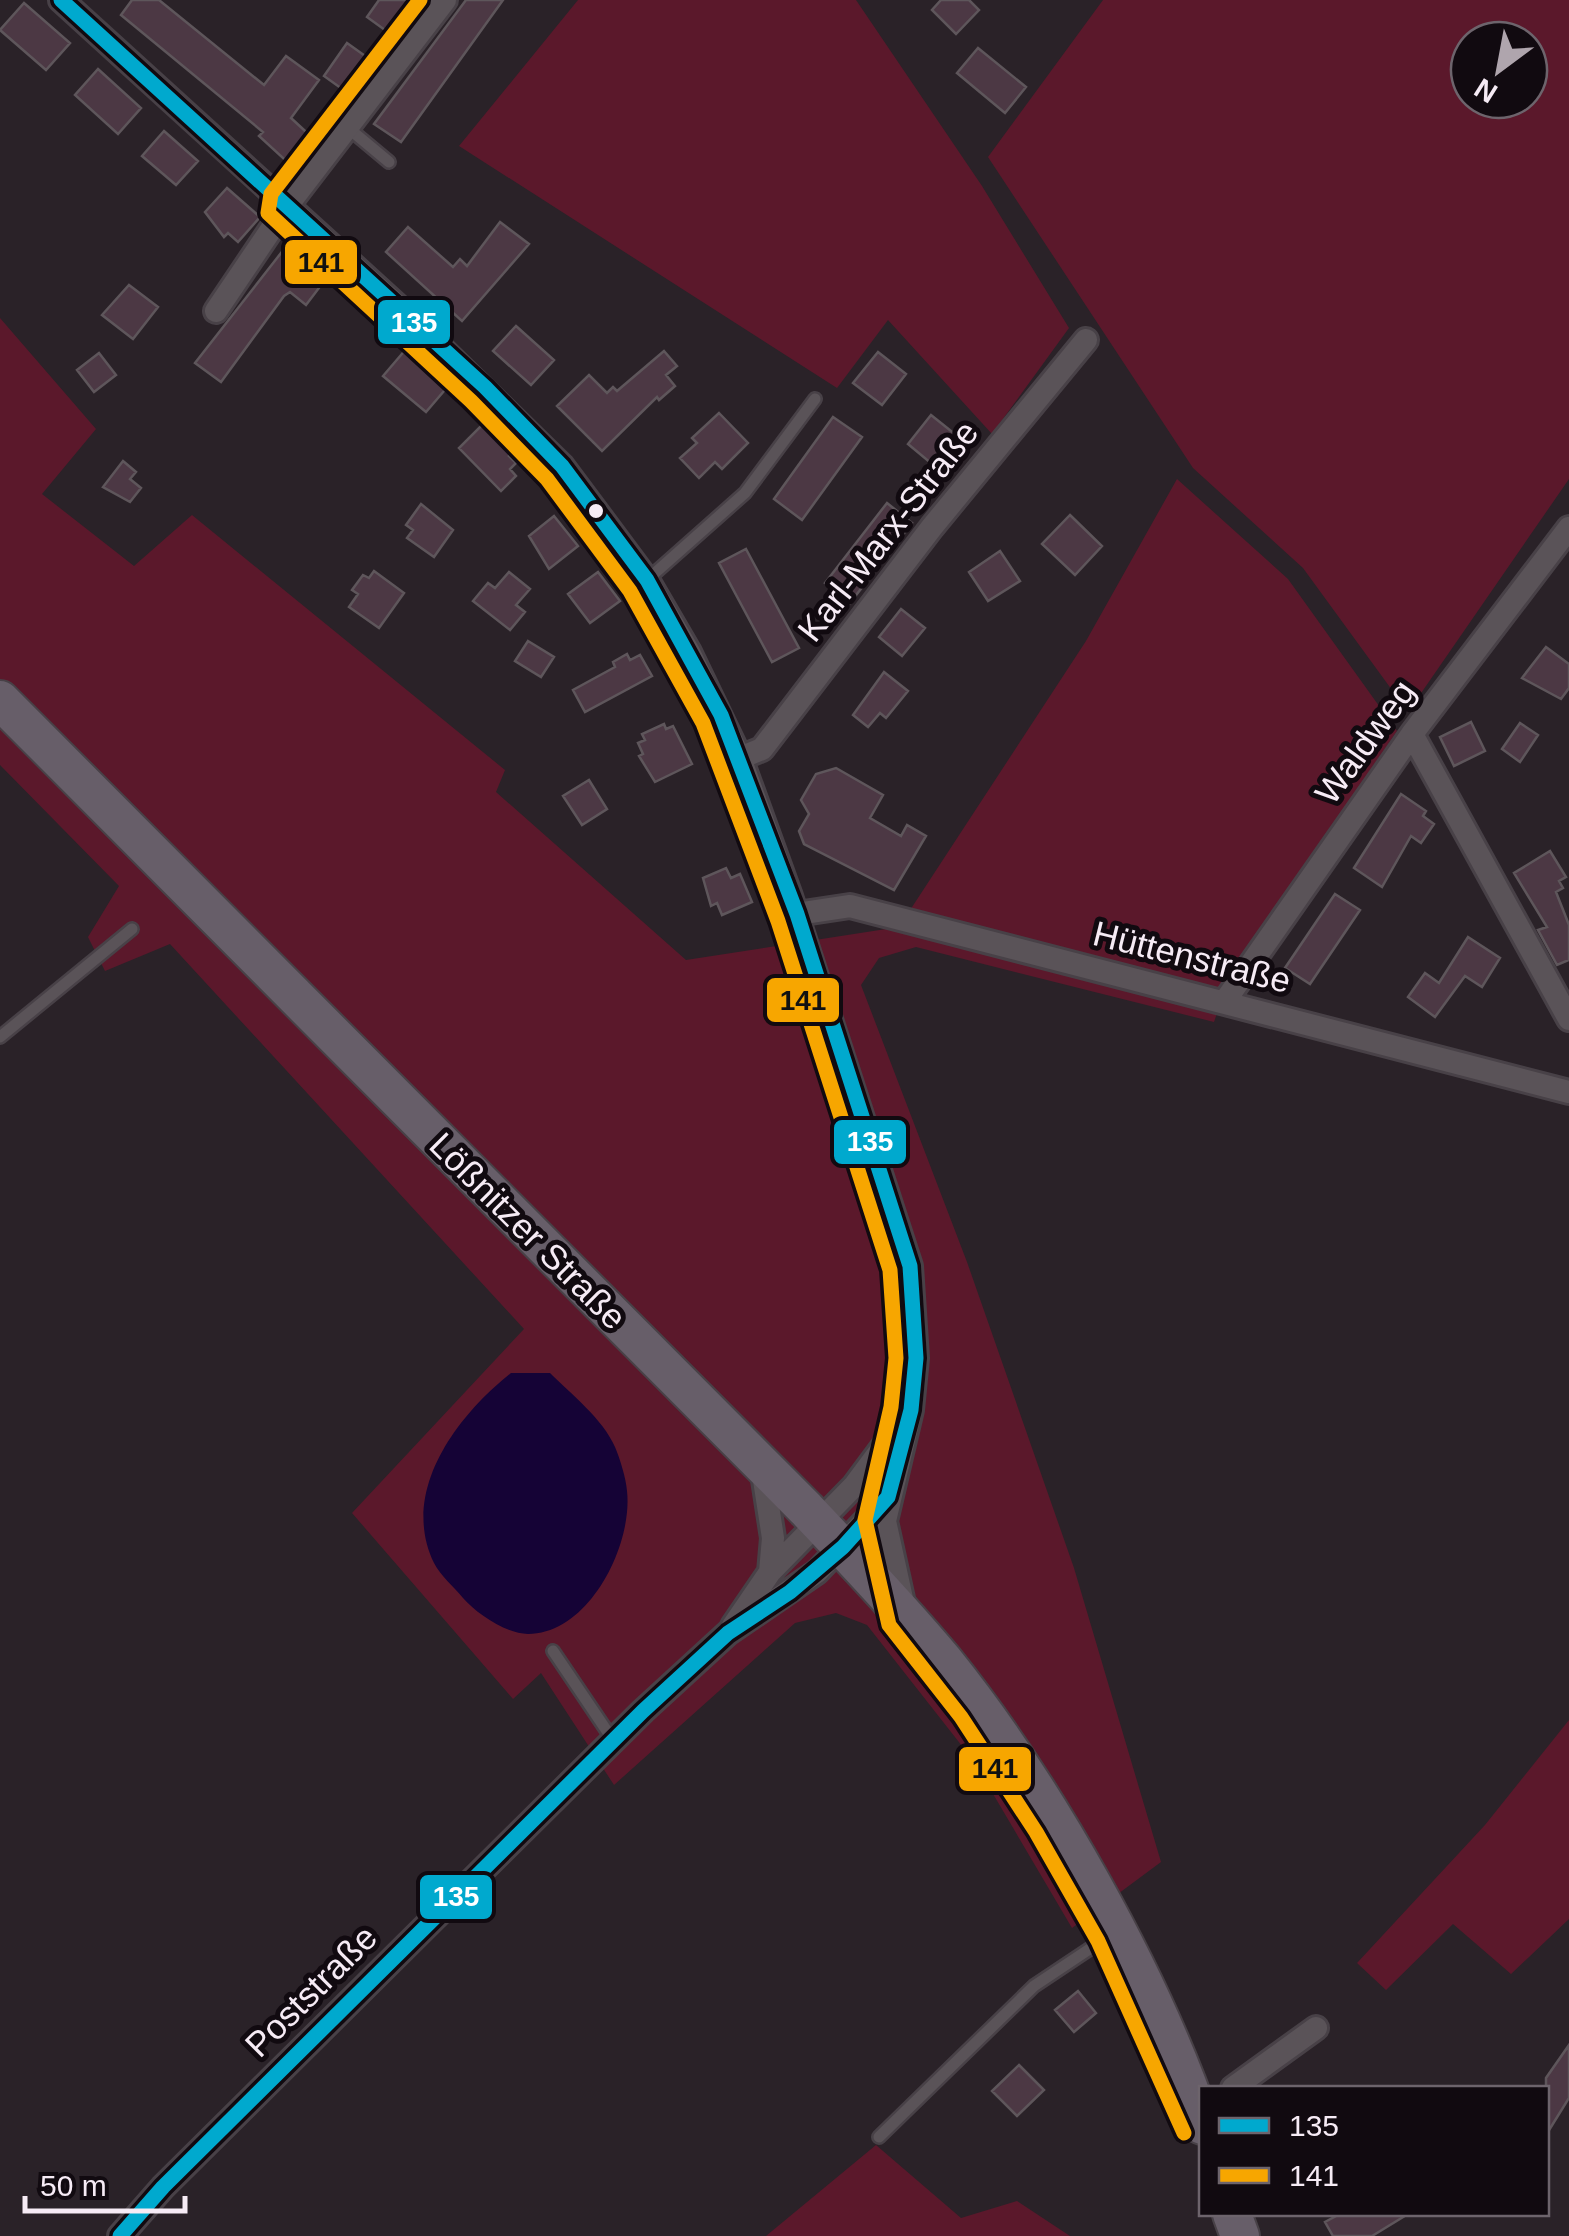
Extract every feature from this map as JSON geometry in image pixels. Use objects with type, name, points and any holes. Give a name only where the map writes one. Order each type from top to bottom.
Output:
[{"type":"main road","name":"Lößnitzer Straße","points":[[0,700],[761,1464],[908,1619],[977,1705],[1053,1822],[1116,1932]]},
{"type":"main road","points":[[1116,1932],[1199,2115]]},
{"type":"street","points":[[61,0],[485,387],[562,466],[647,580],[689,652],[740,758],[797,914],[910,1266],[916,1358],[910,1410],[888,1496],[888,1543],[908,1619]]},
{"type":"street","points":[[216,311],[288,206],[445,0]]},
{"type":"street","name":"Karl-Marx-Straße","points":[[740,758],[762,750],[932,527],[1086,340]]},
{"type":"street","name":"Waldweg","points":[[1225,1001],[1412,734],[1569,528]]},
{"type":"street","points":[[1412,734],[1569,1019]]},
{"type":"street","name":"Hüttenstraße","points":[[797,914],[850,906],[1569,1092]]},
{"type":"street","points":[[832,1536],[910,1410]]},
{"type":"street","points":[[761,1464],[774,1538],[770,1572]]},
{"type":"street","points":[[832,1536],[888,1496]]},
{"type":"street","name":"Poststraße","points":[[728,1633],[770,1572],[832,1536]]},
{"type":"street","name":"Poststraße","points":[[120,2236],[163,2188],[613,1740],[728,1633],[790,1592],[832,1536]]},
{"type":"street","points":[[1236,2086],[1316,2028]]},
{"type":"lane","points":[[347,128],[389,162]]},
{"type":"lane","points":[[647,580],[745,493],[815,399]]},
{"type":"lane","points":[[0,1037],[132,929]]},
{"type":"lane","points":[[553,1652],[613,1740]]},
{"type":"lane","points":[[879,2137],[1034,1986],[1116,1932]]},
{"type":"shaded area","points":[[578,0],[856,0],[982,186],[1069,328],[992,434],[888,320],[837,388],[459,146]]},
{"type":"shaded area","points":[[1103,0],[1569,0],[1569,479],[1408,712],[1303,568],[1193,468],[988,157]]},
{"type":"shaded area","points":[[0,318],[96,429],[42,494],[134,566],[192,515],[505,770],[496,792],[686,960],[899,927],[1086,641],[1177,479],[1288,579],[1397,731],[1229,978],[1214,1022],[916,947],[879,958],[861,985],[967,1262],[1074,1568],[1161,1862],[1072,1928],[973,1760],[867,1625],[836,1613],[795,1623],[614,1785],[541,1673],[513,1699],[352,1513],[524,1329],[170,944],[105,971],[88,937],[119,886],[0,765]]},
{"type":"shaded area","points":[[511,1373],[550,1373],[586,1407],[615,1447],[627,1491],[623,1536],[603,1583],[570,1619],[550,1630],[528,1634],[501,1627],[469,1604],[434,1563],[425,1536],[429,1482],[440,1457],[472,1410]]},
{"type":"shaded area","points":[[1569,1720],[1569,1919],[1511,1974],[1453,1924],[1386,1990],[1357,1963],[1485,1825]]},
{"type":"shaded area","points":[[876,2145],[961,2218],[1017,2201],[1070,2236],[766,2236]]},
{"type":"building","points":[[132,0],[159,0],[264,85],[286,56],[319,80],[291,118],[317,142],[296,170],[259,136],[263,132],[121,15]]},
{"type":"building","points":[[379,0],[423,0],[396,38],[367,17]]},
{"type":"building","points":[[466,0],[503,0],[401,142],[374,124]]},
{"type":"building","points":[[941,0],[969,0],[979,10],[956,34],[932,10]]},
{"type":"building","points":[[24,3],[70,43],[46,70],[0,30]]},
{"type":"building","points":[[347,43],[375,63],[352,96],[324,76]]},
{"type":"building","points":[[978,48],[1026,87],[1005,113],[957,73]]},
{"type":"building","points":[[98,69],[141,108],[118,134],[75,95]]},
{"type":"building","points":[[164,131],[198,161],[176,185],[142,156]]},
{"type":"building","points":[[227,188],[260,217],[238,242],[228,233],[224,237],[205,212]]},
{"type":"building","points":[[500,222],[529,244],[462,321],[386,252],[408,227],[453,267],[460,259],[467,266]]},
{"type":"building","points":[[288,244],[328,276],[306,305],[290,292],[284,296],[221,382],[195,363]]},
{"type":"building","points":[[129,285],[158,307],[133,339],[102,315]]},
{"type":"building","points":[[516,326],[554,360],[531,385],[493,351]]},
{"type":"building","points":[[407,348],[450,384],[426,412],[383,376]]},
{"type":"building","points":[[664,351],[677,366],[666,375],[675,386],[659,400],[657,397],[602,451],[557,406],[589,375],[607,393],[613,387],[617,391]]},
{"type":"building","points":[[878,352],[906,374],[882,405],[853,383]]},
{"type":"building","points":[[99,353],[116,375],[94,392],[77,370]]},
{"type":"building","points":[[719,413],[748,443],[722,469],[715,462],[699,478],[680,458],[697,443],[692,438]]},
{"type":"building","points":[[931,415],[961,439],[938,469],[908,444]]},
{"type":"building","points":[[833,417],[862,437],[802,520],[774,499]]},
{"type":"building","points":[[489,418],[518,447],[509,456],[516,463],[510,469],[516,476],[501,491],[459,448]]},
{"type":"building","points":[[123,461],[136,472],[130,479],[141,488],[130,502],[103,487]]},
{"type":"building","points":[[887,503],[912,523],[850,603],[825,583]]},
{"type":"building","points":[[421,504],[453,530],[434,557],[407,538],[413,530],[406,525]]},
{"type":"building","points":[[1070,515],[1102,546],[1075,575],[1042,544]]},
{"type":"building","points":[[554,516],[578,546],[549,569],[529,536]]},
{"type":"building","points":[[746,549],[799,648],[772,662],[719,563]]},
{"type":"building","points":[[1000,551],[1020,581],[988,601],[969,572]]},
{"type":"building","points":[[374,571],[404,593],[379,628],[349,607],[358,594],[352,590],[363,575],[369,578]]},
{"type":"building","points":[[509,572],[530,589],[516,605],[525,612],[510,630],[473,601],[488,583],[495,588]]},
{"type":"building","points":[[598,572],[620,601],[590,623],[568,594]]},
{"type":"building","points":[[901,609],[925,628],[902,656],[879,637]]},
{"type":"building","points":[[528,641],[554,657],[541,677],[515,661]]},
{"type":"building","points":[[1546,647],[1569,664],[1569,688],[1561,699],[1522,678]]},
{"type":"building","points":[[627,654],[630,660],[640,655],[652,676],[585,712],[573,690],[615,667],[613,662]]},
{"type":"building","points":[[884,672],[908,691],[886,718],[880,713],[868,727],[853,715]]},
{"type":"building","points":[[1471,722],[1485,751],[1454,766],[1440,737]]},
{"type":"building","points":[[1520,723],[1538,735],[1520,762],[1502,749]]},
{"type":"building","points":[[664,724],[666,729],[673,726],[692,764],[655,782],[639,756],[643,754],[638,743],[645,740],[642,734]]},
{"type":"building","points":[[836,768],[883,795],[870,818],[901,836],[907,825],[926,836],[894,890],[804,844],[799,831],[809,814],[801,800],[816,774]]},
{"type":"building","points":[[589,780],[607,809],[582,825],[563,796]]},
{"type":"building","points":[[1401,794],[1426,811],[1423,816],[1434,824],[1421,843],[1411,836],[1382,887],[1354,868]]},
{"type":"building","points":[[1550,851],[1566,877],[1559,881],[1563,888],[1556,892],[1569,925],[1569,960],[1557,965],[1538,930],[1547,927],[1514,873]]},
{"type":"building","points":[[726,868],[731,878],[740,874],[752,902],[722,915],[717,903],[711,906],[703,878]]},
{"type":"building","points":[[1335,894],[1360,910],[1310,984],[1285,968]]},
{"type":"building","points":[[1468,937],[1500,958],[1482,987],[1465,976],[1435,1017],[1408,997],[1425,973],[1439,983]]},
{"type":"building","points":[[1078,1991],[1096,2013],[1074,2032],[1055,2010]]},
{"type":"building","points":[[1569,2045],[1569,2098],[1549,2130],[1549,2086],[1546,2078]]},
{"type":"building","points":[[1019,2065],[1044,2090],[1017,2116],[992,2091]]},
{"type":"building","points":[[1336,2216],[1405,2216],[1372,2236],[1333,2236],[1325,2222]]},
{"type":"transit line","name":"135","points":[[61,0],[485,387],[562,466],[647,580],[721,715],[797,914],[910,1266],[916,1358],[911,1410],[888,1497],[843,1547],[790,1592],[728,1633],[643,1711],[163,2187],[120,2236]]},
{"type":"transit line","name":"141","points":[[420,0],[271,194],[268,213],[471,401],[547,479],[630,591],[703,723],[778,921],[890,1270],[896,1358],[891,1407],[865,1520],[889,1625],[961,1717],[1036,1832],[1098,1941],[1184,2133]]}]
